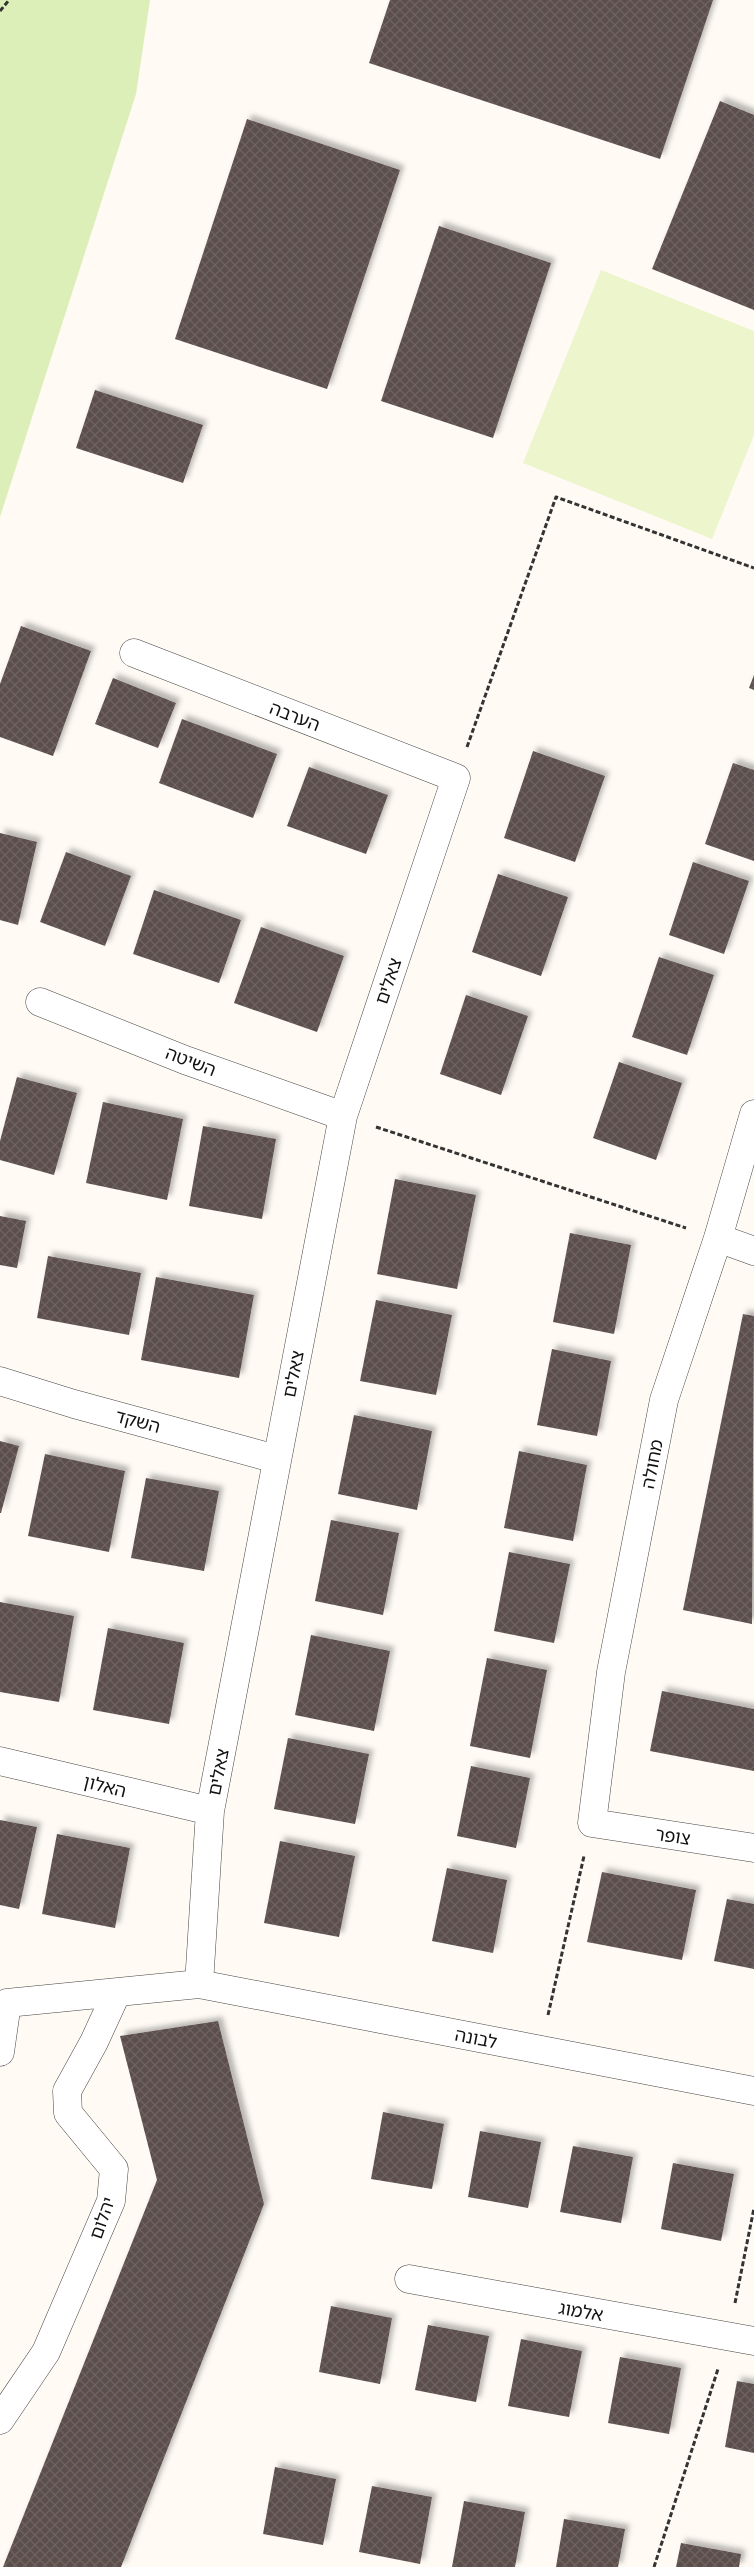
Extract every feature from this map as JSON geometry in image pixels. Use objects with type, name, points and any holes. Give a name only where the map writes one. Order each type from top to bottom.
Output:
[{"type":"street","name":"הערבה","points":[[134,653],[456,778]]},
{"type":"street","name":"צאלים","points":[[199,1984],[210,1811],[343,1116],[456,778]]},
{"type":"street","name":"השיטה","points":[[40,1002],[185,1060],[343,1116]]},
{"type":"street","name":"מחולה","points":[[592,1824],[611,1672],[664,1400],[718,1238],[754,1114]]},
{"type":"street","points":[[718,1238],[754,1251]]},
{"type":"street","name":"השקד","points":[[0,1381],[74,1404],[276,1459]]},
{"type":"street","name":"האלון","points":[[0,1761],[210,1811]]},
{"type":"street","name":"צופר","points":[[592,1824],[754,1848]]},
{"type":"street","name":"לבונה","points":[[0,2052],[7,2002],[199,1984],[754,2092]]},
{"type":"street","name":"יהלום","points":[[0,2420],[46,2352],[111,2201],[114,2169],[68,2113],[66,2091],[94,2042],[117,1992]]},
{"type":"street","name":"אלמוג","points":[[409,2279],[741,2339]]},
{"type":"path","points":[[0,11],[10,0]]},
{"type":"path","points":[[456,778],[556,497],[754,568]]},
{"type":"path","points":[[343,1116],[718,1238]]},
{"type":"path","points":[[540,2050],[592,1824]]},
{"type":"path","points":[[654,2567],[741,2339],[754,2208]]},
{"type":"green space","points":[[0,0],[150,0],[136,94],[0,517]]},
{"type":"green space","points":[[601,270],[754,331],[754,435],[712,539],[523,463]]},
{"type":"building","points":[[390,0],[713,0],[660,159],[369,63]]},
{"type":"building","points":[[720,101],[754,115],[754,310],[652,269]]},
{"type":"building","points":[[247,119],[400,170],[327,389],[175,339]]},
{"type":"building","points":[[439,226],[551,263],[493,438],[381,401]]},
{"type":"building","points":[[95,390],[203,425],[183,483],[76,448]]},
{"type":"building","points":[[21,626],[91,651],[53,756],[0,737],[0,684]]},
{"type":"building","points":[[754,675],[754,690],[749,688]]},
{"type":"building","points":[[113,678],[176,703],[158,748],[95,724]]},
{"type":"building","points":[[182,719],[277,754],[253,818],[159,783]]},
{"type":"building","points":[[533,751],[605,776],[575,862],[504,838]]},
{"type":"building","points":[[733,763],[754,770],[754,861],[705,844]]},
{"type":"building","points":[[309,767],[388,795],[366,854],[287,826]]},
{"type":"building","points":[[0,833],[37,842],[18,925],[0,920]]},
{"type":"building","points":[[66,852],[131,876],[105,946],[40,922]]},
{"type":"building","points":[[693,862],[749,881],[724,954],[669,935]]},
{"type":"building","points":[[498,874],[568,897],[541,976],[472,952]]},
{"type":"building","points":[[154,890],[241,920],[219,983],[133,954]]},
{"type":"building","points":[[261,927],[344,956],[317,1032],[234,1003]]},
{"type":"building","points":[[659,957],[714,975],[687,1055],[632,1037]]},
{"type":"building","points":[[466,995],[528,1016],[501,1095],[440,1074]]},
{"type":"building","points":[[619,1062],[682,1083],[656,1160],[593,1138]]},
{"type":"building","points":[[17,1077],[77,1093],[54,1175],[0,1160],[0,1141]]},
{"type":"building","points":[[103,1102],[183,1119],[167,1200],[86,1183]]},
{"type":"building","points":[[203,1126],[276,1139],[262,1219],[189,1206]]},
{"type":"building","points":[[395,1179],[476,1195],[457,1289],[377,1274]]},
{"type":"building","points":[[0,1216],[26,1221],[17,1268],[0,1265]]},
{"type":"building","points":[[570,1233],[631,1245],[614,1334],[553,1322]]},
{"type":"building","points":[[48,1256],[141,1273],[129,1335],[37,1318]]},
{"type":"building","points":[[156,1277],[254,1295],[239,1378],[141,1360]]},
{"type":"building","points":[[376,1300],[452,1315],[436,1395],[360,1381]]},
{"type":"building","points":[[743,1314],[754,1316],[752,1624],[683,1610]]},
{"type":"building","points":[[552,1349],[611,1361],[597,1436],[537,1425]]},
{"type":"building","points":[[354,1415],[432,1431],[417,1510],[338,1494]]},
{"type":"building","points":[[0,1441],[19,1446],[1,1513],[0,1513]]},
{"type":"building","points":[[519,1451],[587,1465],[573,1541],[504,1528]]},
{"type":"building","points":[[45,1454],[125,1471],[109,1552],[28,1536]]},
{"type":"building","points":[[146,1478],[219,1491],[204,1571],[131,1558]]},
{"type":"building","points":[[331,1520],[399,1533],[383,1615],[315,1601]]},
{"type":"building","points":[[509,1552],[570,1564],[554,1643],[494,1631]]},
{"type":"building","points":[[0,1602],[74,1616],[59,1702],[0,1692]]},
{"type":"building","points":[[108,1628],[184,1643],[169,1724],[93,1710]]},
{"type":"building","points":[[311,1635],[390,1651],[374,1731],[295,1715]]},
{"type":"building","points":[[487,1658],[547,1670],[530,1758],[470,1746]]},
{"type":"building","points":[[662,1691],[754,1709],[754,1771],[650,1751]]},
{"type":"building","points":[[288,1738],[369,1754],[355,1824],[274,1809]]},
{"type":"building","points":[[471,1766],[530,1778],[516,1848],[457,1836]]},
{"type":"building","points":[[0,1820],[37,1827],[19,1909],[0,1905]]},
{"type":"building","points":[[57,1834],[130,1848],[115,1928],[42,1914]]},
{"type":"building","points":[[280,1841],[355,1856],[339,1937],[264,1923]]},
{"type":"building","points":[[447,1868],[507,1880],[493,1953],[432,1941]]},
{"type":"building","points":[[602,1872],[696,1890],[682,1960],[587,1942]]},
{"type":"building","points":[[727,1899],[754,1904],[754,1969],[714,1961]]},
{"type":"building","points":[[218,2021],[264,2204],[121,2567],[3,2567],[157,2180],[120,2036]]},
{"type":"building","points":[[383,2112],[444,2124],[432,2189],[371,2179]]},
{"type":"building","points":[[480,2131],[541,2142],[528,2208],[468,2197]]},
{"type":"building","points":[[573,2146],[633,2157],[621,2223],[560,2212]]},
{"type":"building","points":[[673,2163],[734,2174],[721,2241],[661,2229]]},
{"type":"building","points":[[331,2306],[392,2318],[380,2384],[319,2372]]},
{"type":"building","points":[[428,2325],[489,2336],[476,2402],[415,2390]]},
{"type":"building","points":[[521,2339],[582,2351],[569,2417],[508,2406]]},
{"type":"building","points":[[620,2357],[681,2368],[669,2434],[608,2423]]},
{"type":"building","points":[[737,2381],[754,2384],[754,2453],[725,2447]]},
{"type":"building","points":[[275,2467],[336,2479],[323,2545],[263,2534]]},
{"type":"building","points":[[372,2486],[432,2497],[420,2564],[359,2552]]},
{"type":"building","points":[[464,2501],[525,2512],[515,2567],[452,2567]]},
{"type":"building","points":[[564,2519],[625,2529],[618,2567],[556,2567]]},
{"type":"building","points":[[681,2543],[741,2554],[739,2567],[676,2567]]}]
